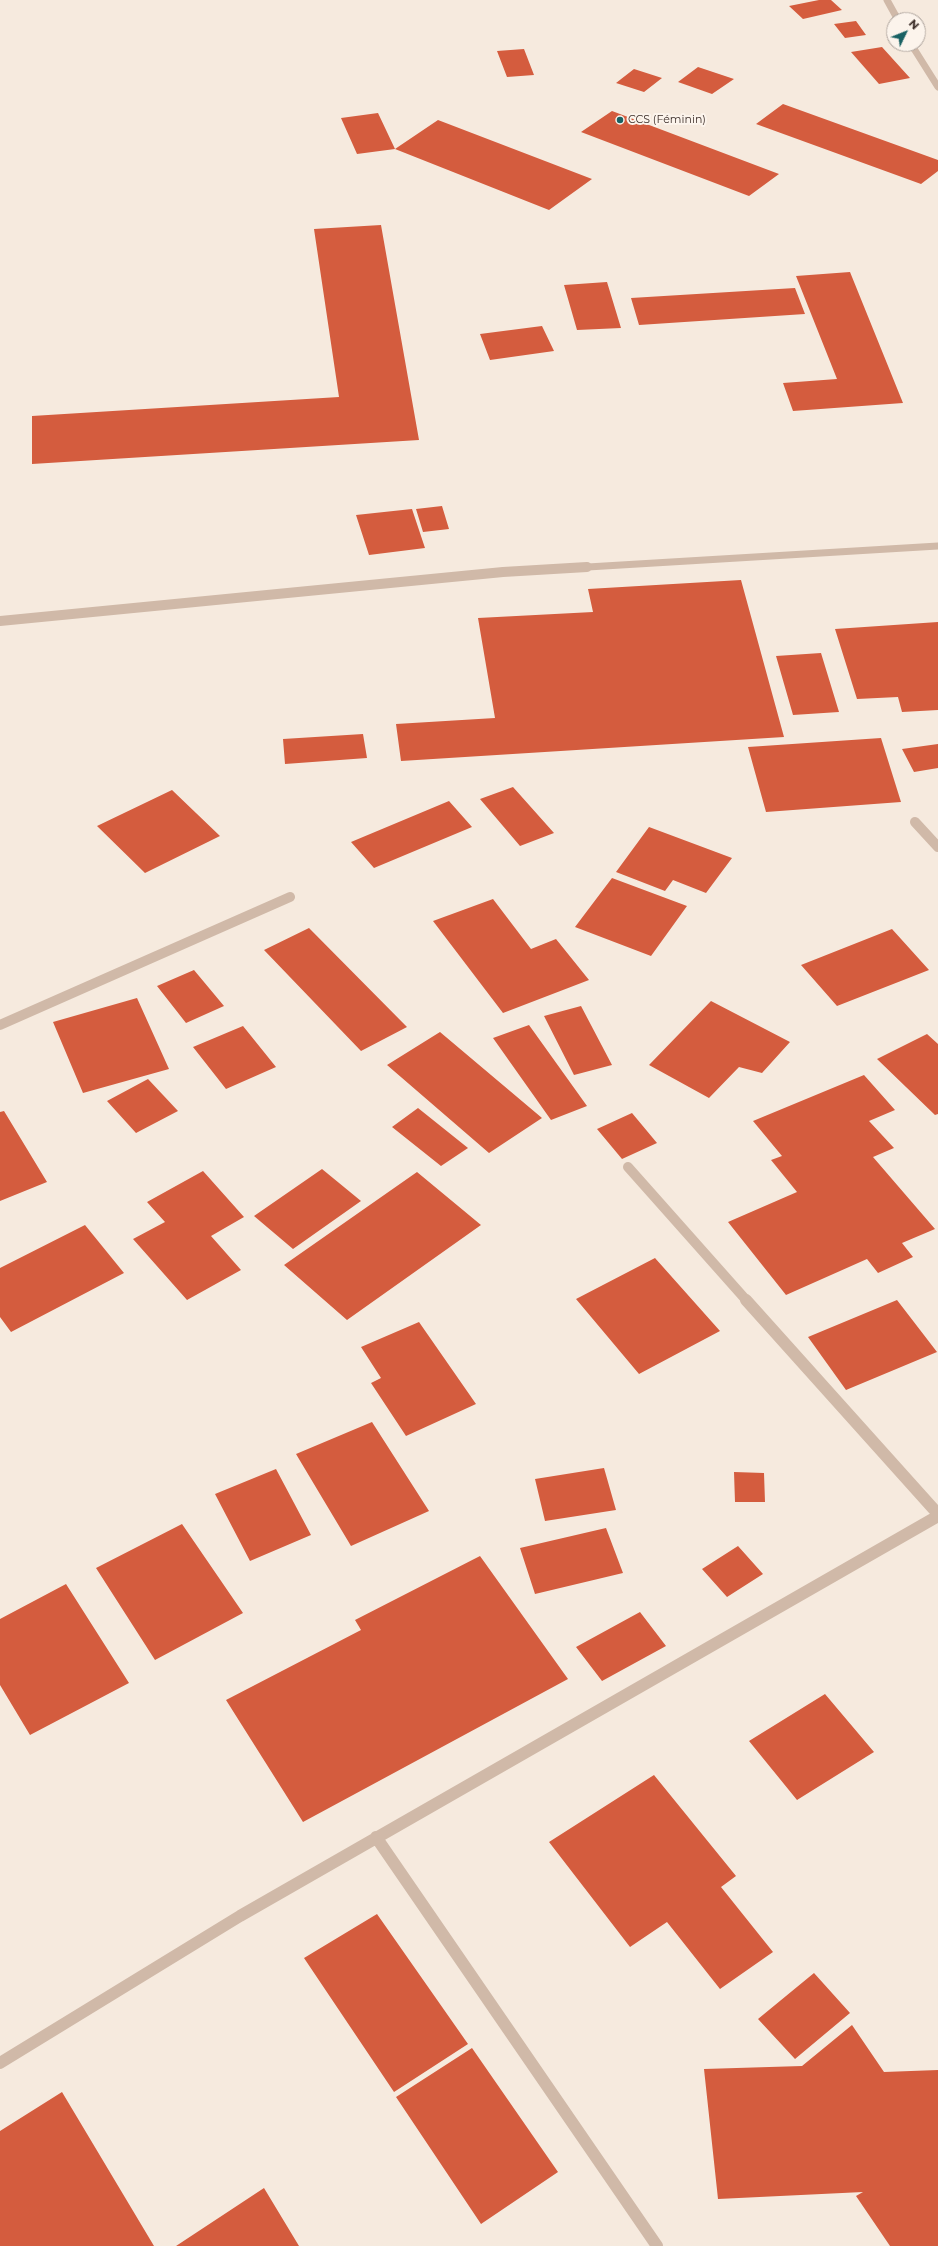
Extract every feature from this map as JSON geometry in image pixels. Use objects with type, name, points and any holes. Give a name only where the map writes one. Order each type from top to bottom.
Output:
[{"type":"street","points":[[888,0],[894,12]]},
{"type":"street","points":[[916,52],[928,74],[938,87]]},
{"type":"street","points":[[0,621],[503,572],[938,546]]},
{"type":"street","points":[[915,822],[938,846]]},
{"type":"street","points":[[0,1025],[290,897]]},
{"type":"street","points":[[0,2063],[240,1916],[938,1515],[628,1167]]},
{"type":"street","points":[[376,1837],[657,2246]]},
{"type":"building","points":[[819,0],[831,0],[842,10],[803,19],[789,6]]},
{"type":"building","points":[[856,21],[866,35],[845,38],[834,24]]},
{"type":"building","points":[[882,47],[910,78],[879,84],[851,52]]},
{"type":"building","points":[[524,49],[534,75],[507,77],[497,51]]},
{"type":"building","points":[[698,67],[734,79],[712,94],[678,82]]},
{"type":"building","points":[[634,69],[662,78],[644,92],[616,83]]},
{"type":"building","points":[[783,104],[938,160],[938,171],[921,184],[756,124]]},
{"type":"building","points":[[612,111],[779,174],[749,196],[581,132]]},
{"type":"building","points":[[378,113],[395,149],[357,154],[341,118]]},
{"type":"building","points":[[438,120],[592,179],[549,210],[395,149]]},
{"type":"building","points":[[381,225],[419,440],[32,464],[32,416],[339,397],[314,229]]},
{"type":"building","points":[[850,272],[903,403],[793,411],[783,383],[837,379],[796,276]]},
{"type":"building","points":[[607,282],[621,328],[577,330],[564,285]]},
{"type":"building","points":[[795,288],[805,314],[639,325],[631,298]]},
{"type":"building","points":[[542,326],[554,351],[490,360],[480,334]]},
{"type":"building","points":[[442,506],[449,529],[423,532],[416,509]]},
{"type":"building","points":[[412,509],[425,548],[369,555],[356,515]]},
{"type":"building","points":[[741,580],[784,737],[401,761],[396,724],[495,718],[478,618],[593,612],[588,589]]},
{"type":"building","points":[[938,622],[938,710],[902,712],[898,697],[857,699],[835,629]]},
{"type":"building","points":[[821,653],[839,712],[793,715],[776,656]]},
{"type":"building","points":[[363,734],[367,758],[285,764],[283,739]]},
{"type":"building","points":[[881,738],[901,802],[766,812],[748,747]]},
{"type":"building","points":[[938,744],[938,768],[914,772],[902,749]]},
{"type":"building","points":[[513,787],[554,833],[520,846],[480,799]]},
{"type":"building","points":[[172,790],[220,836],[145,873],[97,826]]},
{"type":"building","points":[[449,801],[472,827],[374,868],[351,842]]},
{"type":"building","points":[[649,827],[732,858],[706,893],[673,880],[665,891],[616,872]]},
{"type":"building","points":[[612,878],[687,906],[651,956],[575,927]]},
{"type":"building","points":[[493,899],[531,949],[556,939],[589,980],[503,1013],[433,921]]},
{"type":"building","points":[[309,928],[407,1027],[361,1051],[264,950]]},
{"type":"building","points":[[892,929],[929,970],[837,1006],[801,965]]},
{"type":"building","points":[[194,970],[224,1006],[186,1023],[157,986]]},
{"type":"building","points":[[137,998],[169,1069],[83,1093],[53,1022]]},
{"type":"building","points":[[711,1001],[790,1042],[762,1073],[739,1067],[709,1098],[649,1065]]},
{"type":"building","points":[[581,1006],[612,1065],[574,1075],[544,1016]]},
{"type":"building","points":[[529,1025],[587,1106],[551,1120],[493,1038]]},
{"type":"building","points":[[243,1026],[276,1067],[226,1089],[193,1047]]},
{"type":"building","points":[[440,1032],[542,1118],[489,1153],[387,1065]]},
{"type":"building","points":[[927,1034],[938,1044],[938,1114],[935,1115],[877,1059]]},
{"type":"building","points":[[864,1075],[895,1110],[869,1121],[894,1148],[873,1157],[935,1229],[902,1243],[913,1257],[878,1273],[867,1259],[786,1295],[728,1222],[797,1192],[771,1160],[782,1156],[753,1121]]},
{"type":"building","points":[[148,1079],[178,1111],[136,1133],[107,1101]]},
{"type":"building","points":[[418,1108],[468,1148],[441,1166],[392,1127]]},
{"type":"building","points":[[4,1111],[47,1182],[0,1201],[0,1112]]},
{"type":"building","points":[[632,1113],[657,1143],[622,1159],[597,1129]]},
{"type":"building","points":[[322,1169],[361,1201],[293,1249],[254,1216]]},
{"type":"building","points":[[203,1171],[244,1217],[211,1236],[241,1270],[187,1300],[133,1239],[165,1222],[147,1202]]},
{"type":"building","points":[[417,1172],[481,1225],[347,1320],[284,1265]]},
{"type":"building","points":[[85,1225],[124,1273],[11,1332],[0,1317],[0,1268]]},
{"type":"building","points":[[655,1258],[720,1331],[639,1374],[576,1299]]},
{"type":"building","points":[[897,1300],[937,1352],[846,1390],[808,1337]]},
{"type":"building","points":[[419,1322],[476,1404],[406,1436],[371,1383],[381,1378],[361,1347]]},
{"type":"building","points":[[372,1422],[429,1511],[351,1546],[296,1454]]},
{"type":"building","points":[[604,1468],[616,1510],[545,1521],[535,1479]]},
{"type":"building","points":[[276,1469],[311,1535],[250,1561],[215,1494]]},
{"type":"building","points":[[734,1472],[764,1473],[765,1502],[735,1502]]},
{"type":"building","points":[[182,1524],[243,1613],[155,1660],[96,1568]]},
{"type":"building","points":[[606,1528],[623,1573],[535,1594],[520,1548]]},
{"type":"building","points":[[738,1546],[763,1574],[727,1597],[702,1569]]},
{"type":"building","points":[[480,1556],[568,1679],[303,1822],[226,1700],[361,1630],[355,1620]]},
{"type":"building","points":[[66,1584],[129,1683],[30,1735],[0,1685],[0,1619]]},
{"type":"building","points":[[640,1612],[666,1646],[602,1681],[576,1647]]},
{"type":"building","points":[[825,1694],[874,1752],[797,1800],[749,1741]]},
{"type":"building","points":[[654,1775],[736,1876],[721,1887],[773,1952],[720,1989],[667,1922],[630,1947],[549,1842]]},
{"type":"building","points":[[377,1914],[468,2044],[394,2092],[304,1958]]},
{"type":"building","points":[[814,1973],[850,2013],[795,2059],[758,2019]]},
{"type":"building","points":[[852,2025],[884,2072],[938,2070],[938,2246],[890,2246],[856,2196],[863,2192],[718,2199],[704,2069],[802,2066]]},
{"type":"building","points":[[472,2048],[558,2172],[481,2224],[396,2097]]},
{"type":"building","points":[[62,2092],[154,2246],[0,2246],[0,2131]]},
{"type":"building","points":[[264,2188],[299,2246],[176,2246]]},
{"type":"place","name":"CCS (Féminin)","points":[[620,120]]}]
